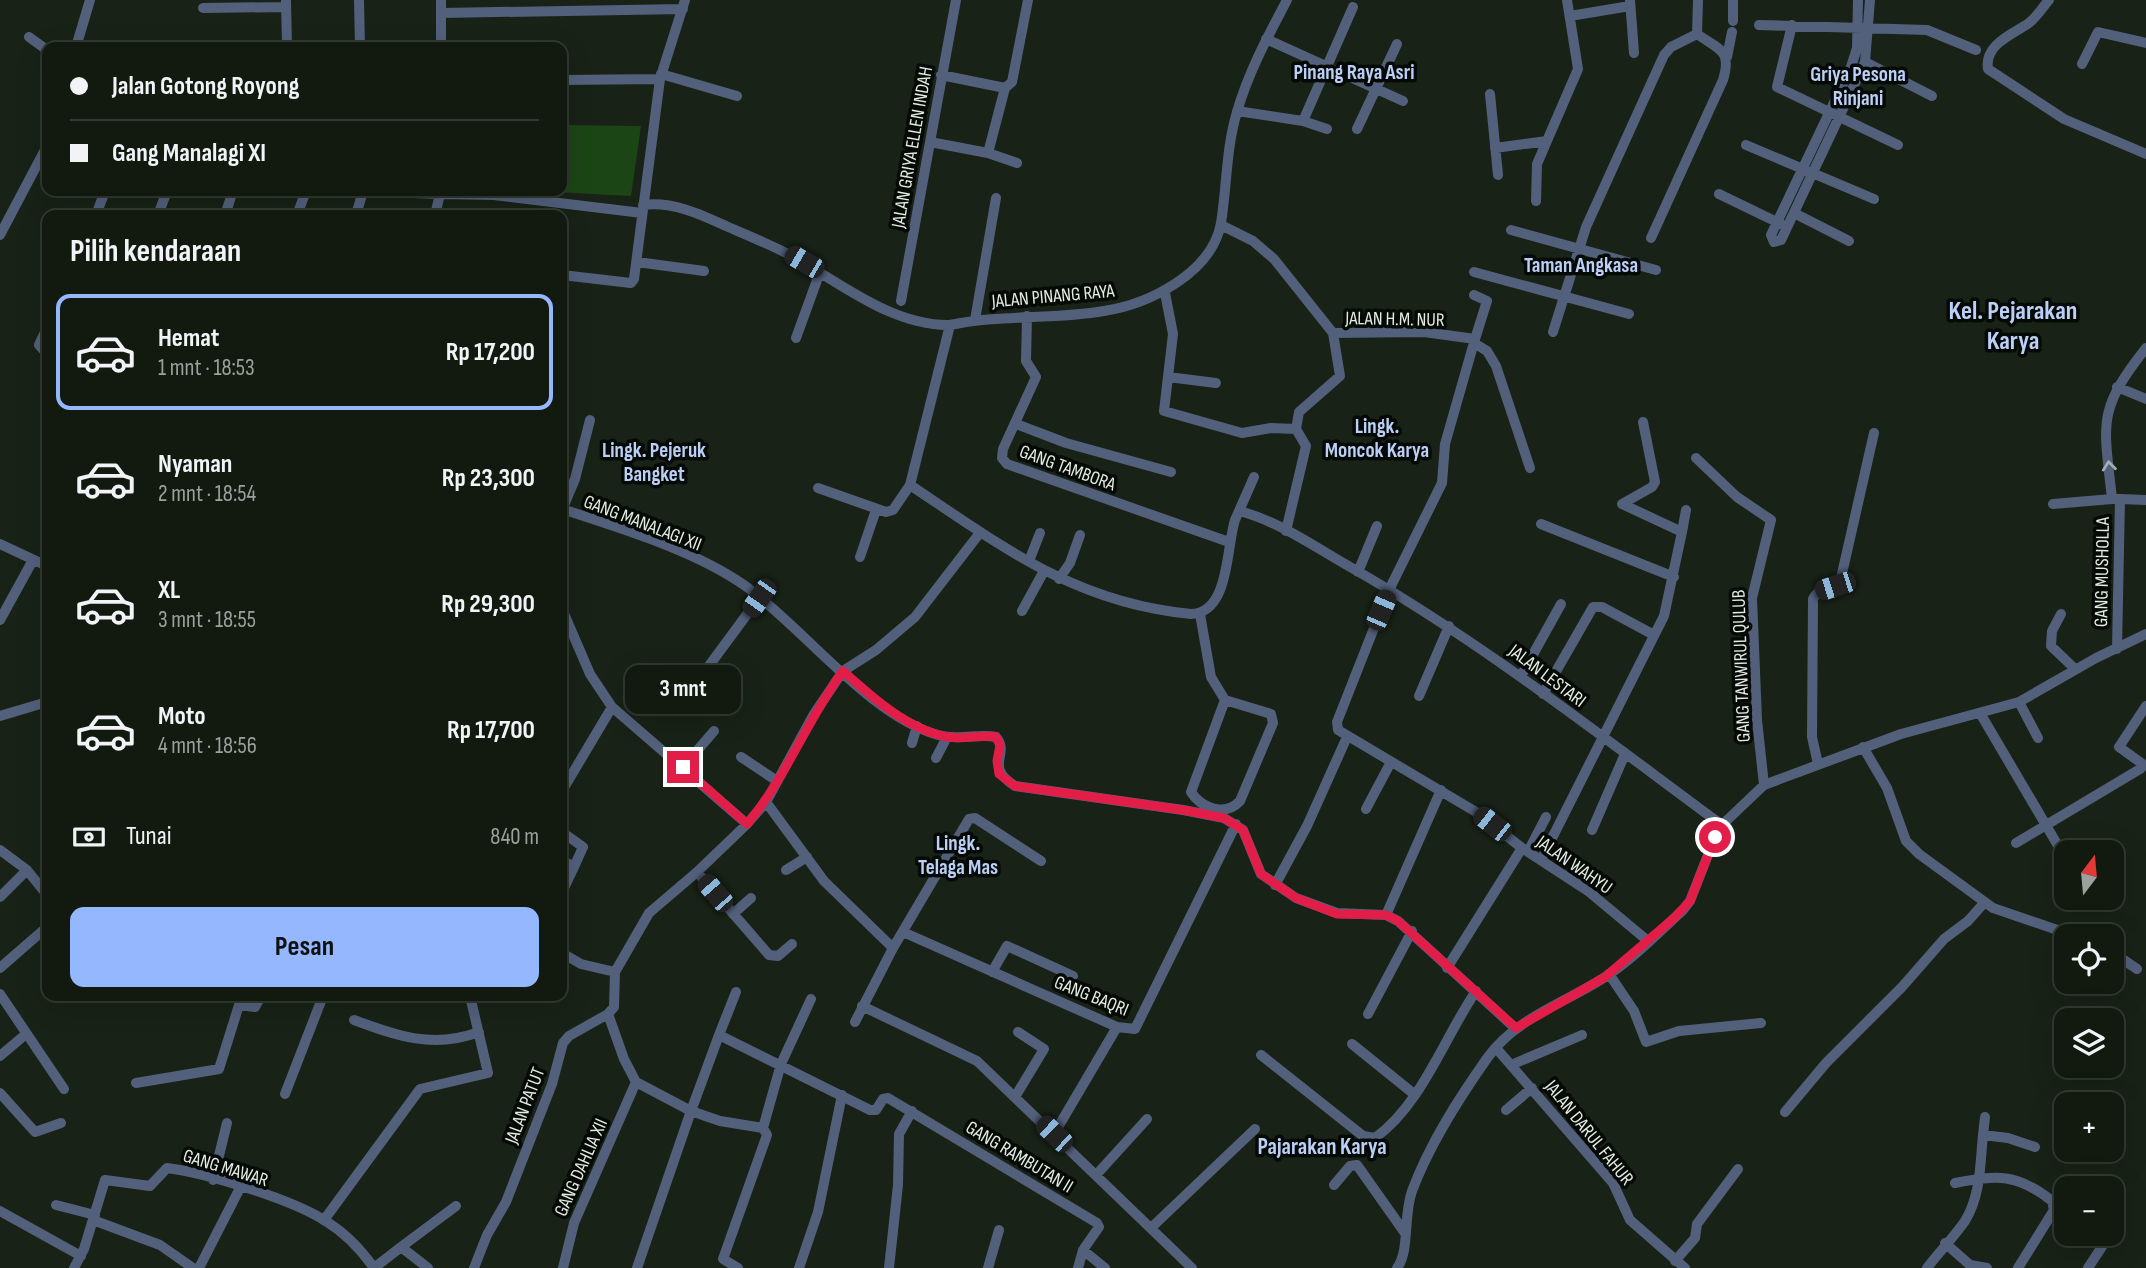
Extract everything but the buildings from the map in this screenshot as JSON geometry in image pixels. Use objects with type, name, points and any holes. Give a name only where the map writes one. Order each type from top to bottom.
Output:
[{"type":"street","points":[[77,42],[90,0]]},
{"type":"street","points":[[359,0],[360,42]]},
{"type":"street","points":[[441,0],[441,42]]},
{"type":"street","name":"JALAN GRIYA ELLEN INDAH","points":[[901,301],[956,0]]},
{"type":"street","points":[[988,153],[1005,88],[1012,82],[1028,0]]},
{"type":"street","name":"JALAN PINANG RAYA","points":[[502,196],[643,209],[657,204],[704,216],[787,253],[911,322],[950,325],[975,320],[1104,311],[1165,293],[1198,263],[1214,241],[1221,225],[1228,155],[1237,111],[1266,40],[1287,0]]},
{"type":"street","points":[[1536,201],[1537,164],[1578,69],[1567,0]]},
{"type":"street","points":[[1698,34],[1699,0]]},
{"type":"street","points":[[1651,238],[1723,80],[1732,27],[1733,0]]},
{"type":"street","points":[[1782,224],[1834,115],[1865,62],[1864,26],[1858,0]]},
{"type":"street","points":[[1834,115],[1855,57],[1870,0]]},
{"type":"street","points":[[2049,0],[2027,25],[2000,41],[1987,66],[2064,119],[2146,155]]},
{"type":"street","points":[[1570,16],[1630,3],[1634,53]]},
{"type":"street","points":[[203,8],[286,4],[287,42]]},
{"type":"street","points":[[441,13],[684,4],[661,77],[637,262],[631,283],[567,276]]},
{"type":"street","points":[[1303,121],[1353,7]]},
{"type":"street","points":[[1792,24],[1777,87],[1898,145]]},
{"type":"street","points":[[1759,25],[1864,26],[1927,30],[1976,50]]},
{"type":"street","points":[[2082,64],[2098,32],[2146,43]]},
{"type":"street","points":[[1553,332],[1578,248],[1598,195],[1664,55],[1671,47],[1698,34]]},
{"type":"street","points":[[1698,34],[1727,57]]},
{"type":"street","points":[[29,37],[42,46]]},
{"type":"street","points":[[1266,40],[1403,101]]},
{"type":"street","points":[[1357,129],[1396,44]]},
{"type":"street","points":[[1865,62],[1932,96]]},
{"type":"street","points":[[941,75],[1005,88]]},
{"type":"street","points":[[567,80],[661,77],[737,96]]},
{"type":"street","points":[[1490,94],[1498,175]]},
{"type":"street","points":[[1237,111],[1303,121],[1327,129]]},
{"type":"street","points":[[1495,148],[1547,141]]},
{"type":"street","points":[[930,142],[988,153],[1017,163]]},
{"type":"street","points":[[1746,145],[1874,199]]},
{"type":"street","points":[[0,235],[4,221],[42,166]]},
{"type":"street","points":[[1782,224],[1794,213],[1808,170]]},
{"type":"street","points":[[1719,194],[1782,224]]},
{"type":"street","points":[[975,320],[996,198]]},
{"type":"street","points":[[553,210],[555,203]]},
{"type":"street","points":[[1794,213],[1849,241]]},
{"type":"street","name":"JALAN H.M. NUR","points":[[1221,225],[1253,241],[1274,260],[1333,334],[1424,332],[1474,341]]},
{"type":"street","points":[[1511,230],[1656,270]]},
{"type":"street","points":[[637,262],[704,271]]},
{"type":"street","points":[[796,338],[820,272]]},
{"type":"street","points":[[1474,272],[1629,314]]},
{"type":"street","points":[[1165,293],[1173,334],[1163,407],[1165,412],[1242,433],[1271,428],[1296,429]]},
{"type":"street","points":[[1275,885],[1307,825],[1342,733],[1342,709],[1389,590],[1443,479],[1445,444],[1487,301],[1474,295]]},
{"type":"street","name":"GANG TAMBORA","points":[[1027,316],[1026,361],[1036,377],[1003,449],[1002,458],[1007,464],[1229,542]]},
{"type":"street","points":[[818,488],[876,510],[893,510],[910,485],[950,325]]},
{"type":"street","points":[[1286,531],[1306,446],[1296,429],[1301,410],[1340,376],[1333,334]]},
{"type":"street","points":[[1474,341],[1487,351],[1496,366],[1530,468]]},
{"type":"street","name":"GANG MUSHOLLA","points":[[2117,649],[2122,534],[2105,421],[2117,387],[2146,348]]},
{"type":"street","points":[[1168,377],[1216,383]]},
{"type":"street","points":[[2117,387],[2146,399]]},
{"type":"street","points":[[567,495],[583,452],[590,420]]},
{"type":"street","points":[[1643,422],[1655,482],[1652,487],[1622,504],[1682,532]]},
{"type":"street","points":[[1016,424],[1066,443],[1171,472]]},
{"type":"street","points":[[1818,764],[1812,737],[1813,598],[1818,591],[1835,586],[1841,578],[1874,433]]},
{"type":"street","name":"GANG TANWIRUL QULUB","points":[[1696,458],[1737,497],[1771,520],[1752,597],[1757,720],[1764,785]]},
{"type":"street","points":[[910,485],[979,534],[1059,579],[1133,606],[1200,614],[1211,607],[1220,590],[1229,542],[1254,477]]},
{"type":"street","points":[[2053,504],[2116,499],[2146,500]]},
{"type":"street","points":[[860,557],[876,510]]},
{"type":"street","points":[[1541,860],[1664,616],[1686,510]]},
{"type":"street","name":"GANG MANALAGI XII","points":[[567,511],[663,544],[743,584],[877,699],[917,726],[947,737]]},
{"type":"street","name":"JALAN LESTARI","points":[[1239,511],[1286,531],[1449,626],[1723,825]]},
{"type":"street","points":[[1541,524],[1674,577]]},
{"type":"street","points":[[1358,572],[1377,526]]},
{"type":"street","points":[[1029,561],[1040,533]]},
{"type":"street","points":[[738,1268],[723,1259],[767,1135],[762,1128],[720,1121],[691,1111],[636,1083],[608,1014],[616,996],[615,972],[656,905],[697,873],[766,802],[814,714],[843,671],[876,650],[915,617],[979,534]]},
{"type":"street","points":[[1059,579],[1070,563],[1080,535]]},
{"type":"street","points":[[0,544],[42,564]]},
{"type":"street","points":[[0,620],[33,560]]},
{"type":"street","points":[[1022,611],[1044,571]]},
{"type":"street","points":[[700,678],[759,598]]},
{"type":"street","points":[[1521,676],[1562,604]]},
{"type":"street","points":[[1544,694],[1590,609],[1595,606],[1654,635]]},
{"type":"street","points":[[1200,614],[1211,677],[1225,699],[1271,714],[1273,718],[1236,805],[1220,810],[1202,804],[1191,792],[1225,699]]},
{"type":"street","points":[[2061,614],[2052,631],[2051,646],[2075,669]]},
{"type":"street","points":[[567,621],[590,674],[612,707],[747,824]]},
{"type":"street","points":[[1419,696],[1449,626]]},
{"type":"street","points":[[1404,1265],[1405,1210],[1431,1149],[1496,1048],[1516,1028],[1609,974],[1690,901],[1705,856],[1723,825],[1764,785],[1901,734],[2019,702],[2075,669],[2146,634]]},
{"type":"street","points":[[2019,702],[2038,737]]},
{"type":"street","points":[[0,716],[42,703]]},
{"type":"street","points":[[2016,843],[2145,765],[2119,747],[2146,706]]},
{"type":"street","points":[[567,783],[612,707]]},
{"type":"street","points":[[1980,713],[2054,840]]},
{"type":"street","points":[[912,743],[917,726]]},
{"type":"street","points":[[683,767],[714,731]]},
{"type":"street","name":"JALAN WAHYU","points":[[1342,733],[1476,812],[1525,850],[1588,891],[1648,941]]},
{"type":"street","points":[[936,758],[947,737],[996,737],[1000,745],[997,761],[999,774],[1026,789],[1183,810],[1236,824],[1247,839],[1261,874],[1275,885],[1296,898],[1337,914],[1386,915],[1412,931],[1447,968],[1516,1028]]},
{"type":"street","points":[[1863,747],[1887,788],[1906,841],[1919,854],[1984,903],[2054,928]]},
{"type":"street","points":[[1592,830],[1625,754]]},
{"type":"street","points":[[741,757],[777,781]]},
{"type":"street","points":[[1366,809],[1391,762]]},
{"type":"street","points":[[1386,915],[1441,790]]},
{"type":"street","points":[[766,802],[839,897],[893,948]]},
{"type":"street","points":[[1447,968],[1546,817]]},
{"type":"street","points":[[855,1021],[893,948],[969,819],[975,818],[1041,861]]},
{"type":"street","name":"GANG BAQRI","points":[[903,932],[1117,1027],[1130,1029],[1139,1026],[1236,824]]},
{"type":"street","points":[[567,836],[583,847],[567,882]]},
{"type":"street","points":[[0,850],[27,870],[42,889]]},
{"type":"street","points":[[786,870],[807,857]]},
{"type":"street","points":[[567,863],[574,867]]},
{"type":"street","points":[[0,897],[27,870]]},
{"type":"street","points":[[697,873],[771,956],[778,956],[792,944]]},
{"type":"street","points":[[733,914],[751,898]]},
{"type":"street","points":[[1785,1112],[1826,1063],[1902,987],[1944,939],[1968,921],[1984,903]]},
{"type":"street","points":[[0,968],[42,931]]},
{"type":"street","points":[[1368,1014],[1412,931]]},
{"type":"street","points":[[992,972],[1007,946],[1073,976]]},
{"type":"street","points":[[567,956],[581,964],[615,972]]},
{"type":"street","points":[[2124,960],[2137,969]]},
{"type":"street","points":[[1609,974],[1638,1018],[1646,1042],[1691,1030],[1761,1023]]},
{"type":"street","points":[[1261,1055],[1369,1139],[1386,1130],[1414,1094],[1476,991]]},
{"type":"street","points":[[637,1268],[691,1111],[736,992]]},
{"type":"street","points":[[0,994],[64,1089]]},
{"type":"street","points":[[762,1128],[781,1064],[811,999]]},
{"type":"street","points":[[136,1083],[219,1069],[240,1005],[255,1007],[258,1001]]},
{"type":"street","points":[[285,1094],[321,1001]]},
{"type":"street","points":[[324,1220],[420,1089],[488,1073],[471,1001]]},
{"type":"street","points":[[862,1006],[963,1052],[1016,1097],[1192,1268]]},
{"type":"street","name":"JALAN PATUT","points":[[474,1268],[487,1235],[506,1202],[552,1084],[564,1043],[569,1036],[608,1014]]},
{"type":"street","points":[[354,1020],[405,1038],[426,1042],[478,1032]]},
{"type":"street","points":[[1054,1134],[1117,1027]]},
{"type":"street","points":[[1016,1097],[1044,1049],[1018,1032]]},
{"type":"street","points":[[0,1056],[26,1034]]},
{"type":"street","points":[[719,1035],[842,1095],[821,1199],[799,1268]]},
{"type":"street","points":[[1511,1065],[1582,1035]]},
{"type":"street","points":[[1352,1044],[1414,1094]]},
{"type":"street","name":"JALAN DARUL FAHUR","points":[[1496,1048],[1613,1183],[1630,1220],[1680,1264]]},
{"type":"street","name":"GANG DAHLIA XII","points":[[563,1268],[573,1223],[636,1083]]},
{"type":"street","points":[[1506,1110],[1532,1088]]},
{"type":"street","points":[[0,1093],[35,1132],[61,1123]]},
{"type":"street","name":"GANG RAMBUTAN II","points":[[842,1095],[870,1110],[876,1110],[885,1097],[1097,1223],[1099,1227],[1083,1250]]},
{"type":"street","points":[[889,1268],[898,1185],[899,1134],[912,1111]]},
{"type":"street","points":[[1927,1268],[1968,1214],[1979,1177],[1985,1117]]},
{"type":"street","points":[[1097,1174],[1147,1119]]},
{"type":"street","points":[[213,1180],[227,1123]]},
{"type":"street","points":[[1152,1227],[1255,1129]]},
{"type":"street","points":[[1983,1135],[2008,1138],[2035,1147]]},
{"type":"street","points":[[1334,1185],[1350,1166],[1357,1165],[1405,1233]]},
{"type":"street","name":"GANG MAWAR","points":[[74,1268],[81,1256],[106,1180],[150,1186],[167,1168],[240,1188],[324,1220],[354,1244],[374,1268]]},
{"type":"street","points":[[1680,1264],[1695,1238],[1697,1224],[1738,1169]]},
{"type":"street","points":[[1955,1183],[1998,1176],[2024,1182],[2052,1201],[2054,1210],[2018,1268]]},
{"type":"street","points":[[199,1268],[240,1188]]},
{"type":"street","points":[[56,1205],[160,1245],[193,1268]]},
{"type":"street","points":[[374,1268],[456,1206]]},
{"type":"street","points":[[0,1211],[81,1256]]},
{"type":"street","points":[[988,1268],[999,1230]]},
{"type":"street","points":[[1945,1243],[1970,1265],[1987,1268]]},
{"type":"street","points":[[2088,1268],[2102,1246]]},
{"type":"street","points":[[401,1247],[428,1268]]},
{"type":"street","points":[[1078,1268],[1083,1250],[1105,1268]]},
{"type":"green space","points":[[567,125],[641,126],[631,196],[567,193]]},
{"type":"district","name":"Pinang Raya Asri","points":[[1354,72]]},
{"type":"district","name":"Griya Pesona Rinjani","points":[[1858,86]]},
{"type":"district","name":"Taman Angkasa","points":[[1581,265]]},
{"type":"district","name":"Kel. Pejarakan Karya","points":[[2013,325]]},
{"type":"district","name":"Lingk. Moncok Karya","points":[[1377,438]]},
{"type":"district","name":"Lingk. Pejeruk Bangket","points":[[654,462]]},
{"type":"district","name":"Lingk. Telaga Mas","points":[[958,855]]},
{"type":"district","name":"Pajarakan Karya","points":[[1322,1146]]},
{"type":"route","points":[[683,767],[747,824],[766,802],[814,714],[843,671],[877,699],[921,729],[962,739],[996,737],[1000,740],[997,761],[999,774],[1015,786],[1206,813],[1236,824],[1243,830],[1252,860],[1266,880],[1296,898],[1337,914],[1386,915],[1398,921],[1516,1028],[1605,977],[1632,957],[1683,910],[1690,901],[1705,856],[1715,837]]}]
